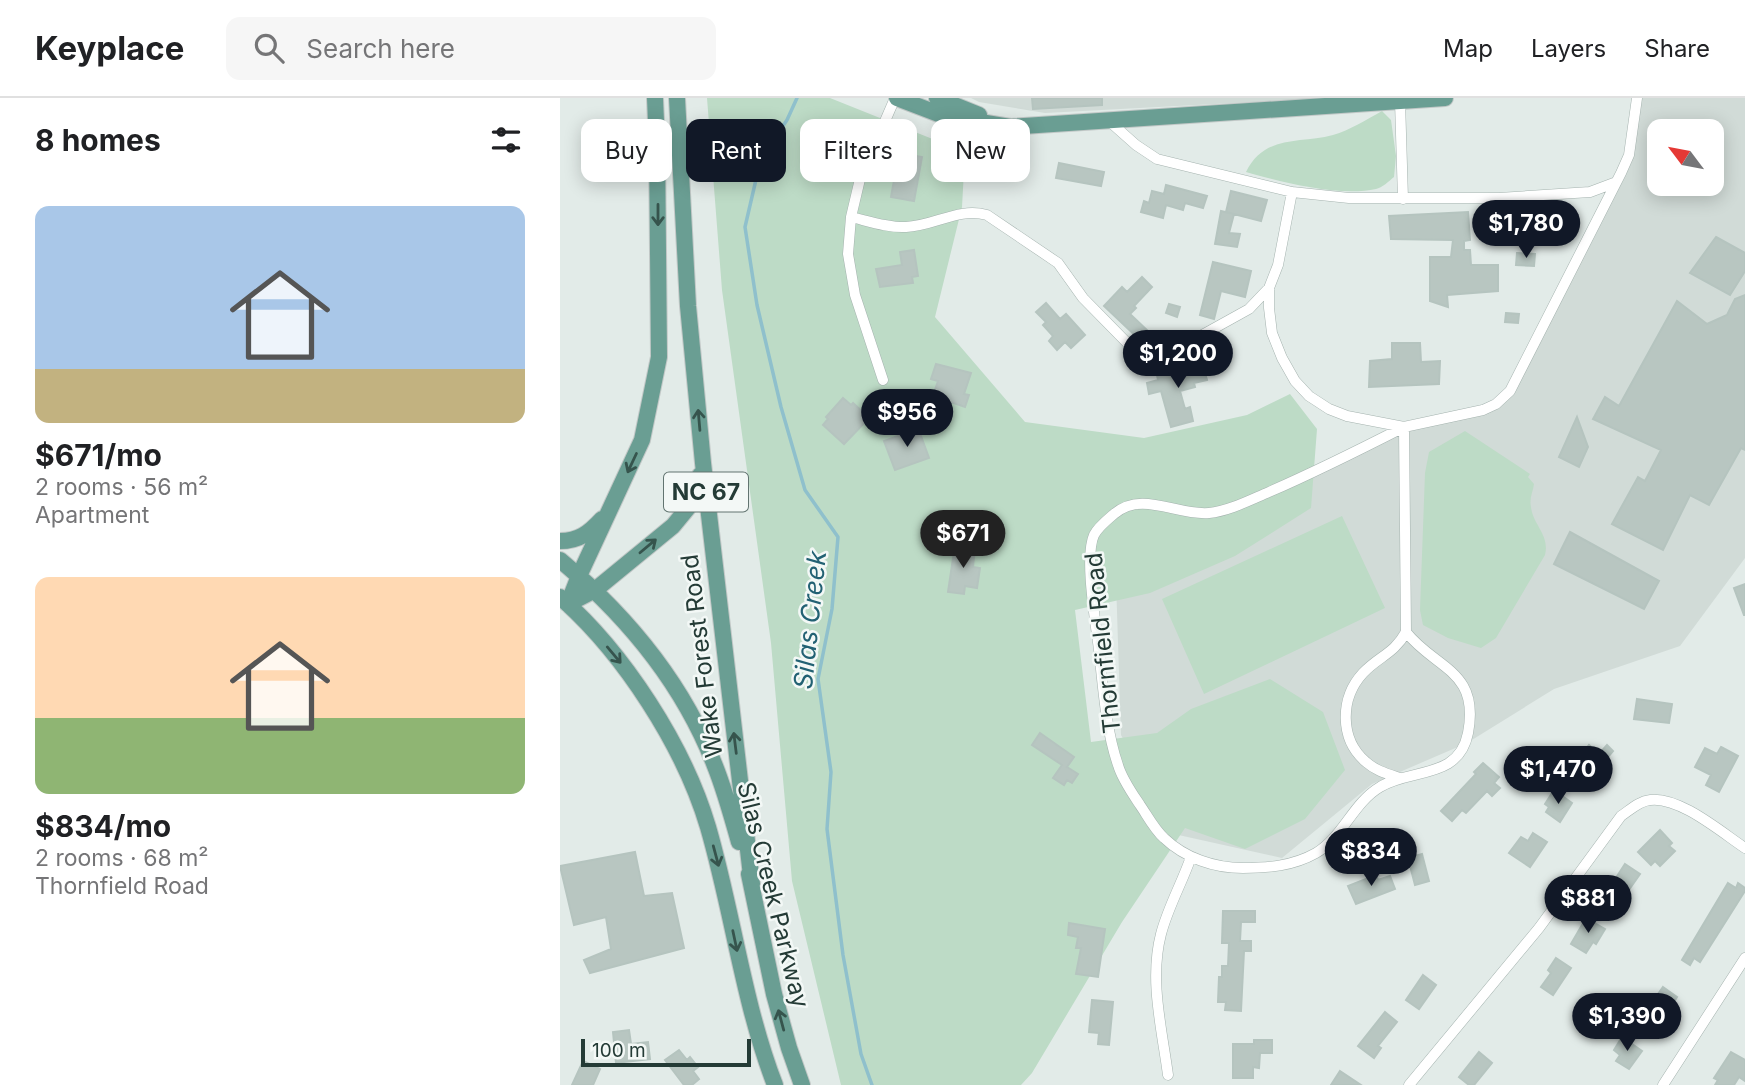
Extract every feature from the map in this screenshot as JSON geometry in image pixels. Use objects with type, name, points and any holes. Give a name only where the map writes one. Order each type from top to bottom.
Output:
[{"type":"main road","name":"NC 67","points":[[564,600],[579,576],[642,440],[659,357],[655,98]]},
{"type":"main road","name":"Wake Forest Road","points":[[677,98],[688,306],[703,463],[752,884]]},
{"type":"main road","points":[[896,98],[944,116],[962,119]]},
{"type":"main road","points":[[937,98],[990,119]]},
{"type":"main road","points":[[1030,126],[1445,98]]},
{"type":"main road","name":"Wake Forest Road","points":[[564,600],[595,590],[673,526],[696,493],[703,463]]},
{"type":"main road","points":[[560,541],[577,539],[587,534],[610,510]]},
{"type":"main road","name":"Silas Creek Parkway","points":[[560,560],[595,590],[646,645],[676,688],[701,734],[716,767],[752,884],[774,994],[802,1085]]},
{"type":"main road","name":"Silas Creek Parkway","points":[[564,600],[631,677],[653,708],[684,764],[707,824],[753,1017],[775,1085]]},
{"type":"street","points":[[883,380],[855,295],[848,254],[851,217],[860,179],[896,98]]},
{"type":"street","points":[[1269,288],[1270,322],[1276,345],[1288,371],[1309,396],[1329,409],[1347,416],[1404,427],[1483,410],[1504,398],[1516,380],[1622,173],[1629,155],[1637,98]]},
{"type":"street","points":[[1400,101],[1403,199]]},
{"type":"street","points":[[1109,121],[1157,159],[1292,192],[1349,198],[1499,198],[1590,192],[1615,183]]},
{"type":"street","points":[[851,217],[904,227],[973,211],[987,215],[1058,263],[1083,298],[1130,348],[1138,354],[1152,356],[1175,350],[1249,309],[1269,288],[1278,265],[1292,192]]},
{"type":"street","points":[[1401,778],[1378,771],[1360,756],[1349,740],[1346,707],[1354,685],[1374,664],[1394,650],[1406,632],[1404,427]]},
{"type":"street","name":"Thornfield Road","points":[[1404,427],[1304,477],[1228,508],[1207,514],[1156,505],[1130,505],[1116,512],[1094,536],[1091,572],[1116,762],[1136,799],[1162,837],[1191,857],[1221,866],[1268,868],[1298,861],[1317,853],[1373,792],[1401,778],[1426,774],[1451,761],[1465,741],[1469,716],[1468,699],[1451,669],[1418,645],[1406,632]]},
{"type":"street","points":[[1409,1085],[1539,928],[1621,816],[1639,803],[1650,800],[1673,801],[1745,848]]},
{"type":"street","points":[[1168,1075],[1156,988],[1157,957],[1171,902],[1191,857]]},
{"type":"street","points":[[1663,1085],[1745,958]]},
{"type":"shaded area","points":[[971,98],[1326,98],[1045,113],[979,102]]},
{"type":"shaded area","points":[[1637,98],[1745,98],[1745,558],[1680,646],[1554,689],[1467,743],[1372,784],[1282,858],[1174,834],[1121,735],[1115,550],[1404,427],[1483,410],[1504,398],[1622,173]]},
{"type":"green space","points":[[707,98],[830,98],[882,119],[800,119],[800,182],[917,182],[917,133],[931,138],[931,182],[963,182],[962,207],[935,317],[1025,422],[1144,438],[1247,415],[1290,394],[1317,429],[1311,508],[1235,556],[1150,593],[1075,610],[1091,742],[1157,733],[1191,709],[1270,679],[1323,712],[1345,770],[1305,819],[1245,849],[1185,828],[1122,922],[1032,1073],[1021,1085],[841,1085],[792,881],[771,643],[722,290],[714,182],[786,182],[786,119],[709,119]]},
{"type":"green space","points":[[1382,111],[1391,120],[1396,156],[1394,177],[1378,188],[1361,191],[1328,190],[1246,172],[1263,151],[1273,146],[1333,135]]},
{"type":"green space","points":[[1465,431],[1530,474],[1528,477],[1534,484],[1532,513],[1546,548],[1545,555],[1496,638],[1481,648],[1448,638],[1423,625],[1420,610],[1425,473],[1429,452]]},
{"type":"green space","points":[[1342,516],[1385,608],[1204,694],[1162,599]]},
{"type":"building","points":[[1032,98],[1102,98],[1102,105],[1033,109]]},
{"type":"building","points":[[917,156],[922,157],[914,201],[891,197],[894,182],[917,182]]},
{"type":"building","points":[[1059,163],[1104,172],[1101,186],[1056,178]]},
{"type":"building","points":[[1166,185],[1207,196],[1203,208],[1185,203],[1183,210],[1166,205],[1163,218],[1141,212],[1144,201],[1149,203],[1152,191],[1164,194]]},
{"type":"building","points":[[1231,191],[1267,200],[1261,221],[1226,212]]},
{"type":"building","points":[[1548,210],[1549,235],[1521,237],[1520,218],[1527,218],[1526,211]]},
{"type":"building","points":[[1221,211],[1234,214],[1229,233],[1240,234],[1237,247],[1215,244]]},
{"type":"building","points":[[1468,212],[1470,240],[1464,241],[1464,250],[1470,250],[1471,265],[1498,265],[1498,291],[1447,295],[1448,307],[1430,301],[1430,257],[1451,257],[1453,240],[1391,239],[1389,216]]},
{"type":"building","points":[[1716,237],[1745,253],[1745,271],[1730,295],[1690,273]]},
{"type":"building","points":[[914,250],[918,276],[912,277],[913,283],[880,287],[876,269],[902,265],[900,252]]},
{"type":"building","points":[[1517,253],[1535,254],[1534,266],[1516,265]]},
{"type":"building","points":[[1213,262],[1251,271],[1245,297],[1221,291],[1214,319],[1200,315]]},
{"type":"building","points":[[1142,277],[1152,287],[1130,314],[1148,331],[1140,340],[1104,306],[1122,287],[1127,292]]},
{"type":"building","points":[[1745,295],[1745,450],[1741,448],[1709,505],[1690,495],[1663,550],[1612,524],[1638,477],[1645,481],[1661,450],[1593,419],[1605,397],[1619,406],[1677,301],[1707,324],[1727,315],[1735,299]]},
{"type":"building","points":[[1046,303],[1060,319],[1066,314],[1085,335],[1071,348],[1065,342],[1057,350],[1049,341],[1053,336],[1043,325],[1046,322],[1036,312]]},
{"type":"building","points":[[1169,304],[1180,307],[1177,317],[1166,313]]},
{"type":"building","points":[[1506,313],[1519,314],[1518,323],[1505,322]]},
{"type":"building","points":[[1392,343],[1420,343],[1421,362],[1440,361],[1439,384],[1369,387],[1370,361],[1392,359]]},
{"type":"building","points":[[1201,359],[1207,380],[1194,383],[1195,387],[1180,391],[1185,409],[1190,407],[1193,421],[1171,427],[1161,391],[1149,394],[1147,383],[1158,380],[1157,375],[1187,367],[1186,363]]},
{"type":"building","points":[[936,364],[971,373],[964,394],[969,395],[965,407],[933,396],[938,381],[931,379]]},
{"type":"building","points":[[843,398],[851,405],[853,403],[869,418],[844,444],[823,425],[828,419],[826,417]]},
{"type":"building","points":[[1577,417],[1588,447],[1579,467],[1559,457]]},
{"type":"building","points":[[917,425],[929,458],[895,470],[884,441],[906,433],[904,430]]},
{"type":"building","points":[[1570,532],[1659,581],[1644,609],[1554,564]]},
{"type":"building","points":[[955,545],[975,548],[973,567],[980,568],[977,588],[965,586],[964,594],[948,592]]},
{"type":"building","points":[[1745,584],[1745,615],[1744,615],[1734,588]]},
{"type":"building","points":[[1637,699],[1672,704],[1669,723],[1634,719]]},
{"type":"building","points":[[1040,733],[1074,757],[1067,767],[1078,774],[1072,783],[1067,780],[1064,785],[1053,778],[1062,765],[1032,745]]},
{"type":"building","points":[[1589,745],[1599,754],[1607,745],[1613,751],[1597,770],[1580,756]]},
{"type":"building","points":[[1721,747],[1738,756],[1719,792],[1706,785],[1711,775],[1695,767],[1705,748],[1717,754]]},
{"type":"building","points":[[1483,763],[1499,777],[1494,783],[1500,788],[1492,796],[1487,791],[1466,813],[1462,810],[1452,821],[1441,811]]},
{"type":"building","points":[[1554,790],[1572,803],[1560,822],[1546,812],[1549,807],[1545,804]]},
{"type":"building","points":[[1660,830],[1672,843],[1669,846],[1675,851],[1660,866],[1655,861],[1651,865],[1638,852]]},
{"type":"building","points":[[1533,833],[1547,842],[1530,867],[1509,853],[1521,837],[1528,841]]},
{"type":"building","points":[[635,852],[644,896],[672,893],[684,948],[590,973],[584,960],[611,949],[606,917],[574,925],[560,866]]},
{"type":"building","points":[[1422,854],[1429,881],[1415,885],[1408,858]]},
{"type":"building","points":[[1625,864],[1640,874],[1617,907],[1603,898]]},
{"type":"building","points":[[1376,875],[1378,880],[1390,876],[1395,889],[1356,904],[1348,886]]},
{"type":"building","points":[[1728,883],[1736,888],[1738,883],[1745,891],[1700,962],[1694,958],[1690,965],[1682,960]]},
{"type":"building","points":[[1223,911],[1255,911],[1255,922],[1241,922],[1240,941],[1251,941],[1251,951],[1244,951],[1241,1011],[1225,1010],[1226,1002],[1218,1002],[1222,966],[1228,966],[1229,943],[1222,943]]},
{"type":"building","points":[[1586,918],[1605,929],[1596,944],[1593,942],[1586,953],[1571,944]]},
{"type":"building","points":[[1069,923],[1105,929],[1098,977],[1076,974],[1081,948],[1076,948],[1078,937],[1068,935]]},
{"type":"building","points":[[1556,958],[1571,968],[1553,995],[1541,987],[1551,973],[1548,970]]},
{"type":"building","points":[[1423,975],[1436,985],[1419,1009],[1406,1000]]},
{"type":"building","points":[[1663,987],[1677,997],[1664,1017],[1649,1007]]},
{"type":"building","points":[[1092,1000],[1113,1002],[1109,1045],[1098,1044],[1099,1033],[1089,1032]]},
{"type":"building","points":[[1385,1012],[1397,1022],[1378,1046],[1381,1048],[1374,1058],[1358,1046]]},
{"type":"building","points":[[629,1030],[631,1044],[648,1042],[650,1059],[616,1063],[613,1032]]},
{"type":"building","points":[[1622,1037],[1642,1051],[1629,1069],[1616,1061],[1620,1055],[1614,1050]]},
{"type":"building","points":[[1254,1040],[1272,1040],[1272,1053],[1260,1053],[1259,1068],[1253,1067],[1253,1078],[1233,1078],[1233,1044],[1254,1044]]},
{"type":"building","points":[[679,1050],[687,1060],[690,1057],[698,1067],[693,1071],[699,1079],[692,1085],[684,1085],[665,1060]]},
{"type":"building","points":[[1479,1052],[1492,1063],[1474,1085],[1469,1085],[1459,1077]]},
{"type":"building","points":[[1731,1052],[1745,1060],[1745,1081],[1739,1077],[1734,1085],[1715,1085],[1718,1080],[1714,1078]]},
{"type":"building","points":[[583,1061],[600,1069],[593,1085],[572,1085]]},
{"type":"building","points":[[1340,1071],[1361,1085],[1331,1085]]},
{"type":"waterway","name":"Silas Creek","points":[[797,98],[787,120],[761,158],[745,227],[757,305],[781,407],[805,490],[838,537],[832,609],[818,679],[831,772],[827,829],[843,955],[861,1054],[872,1085]]}]
